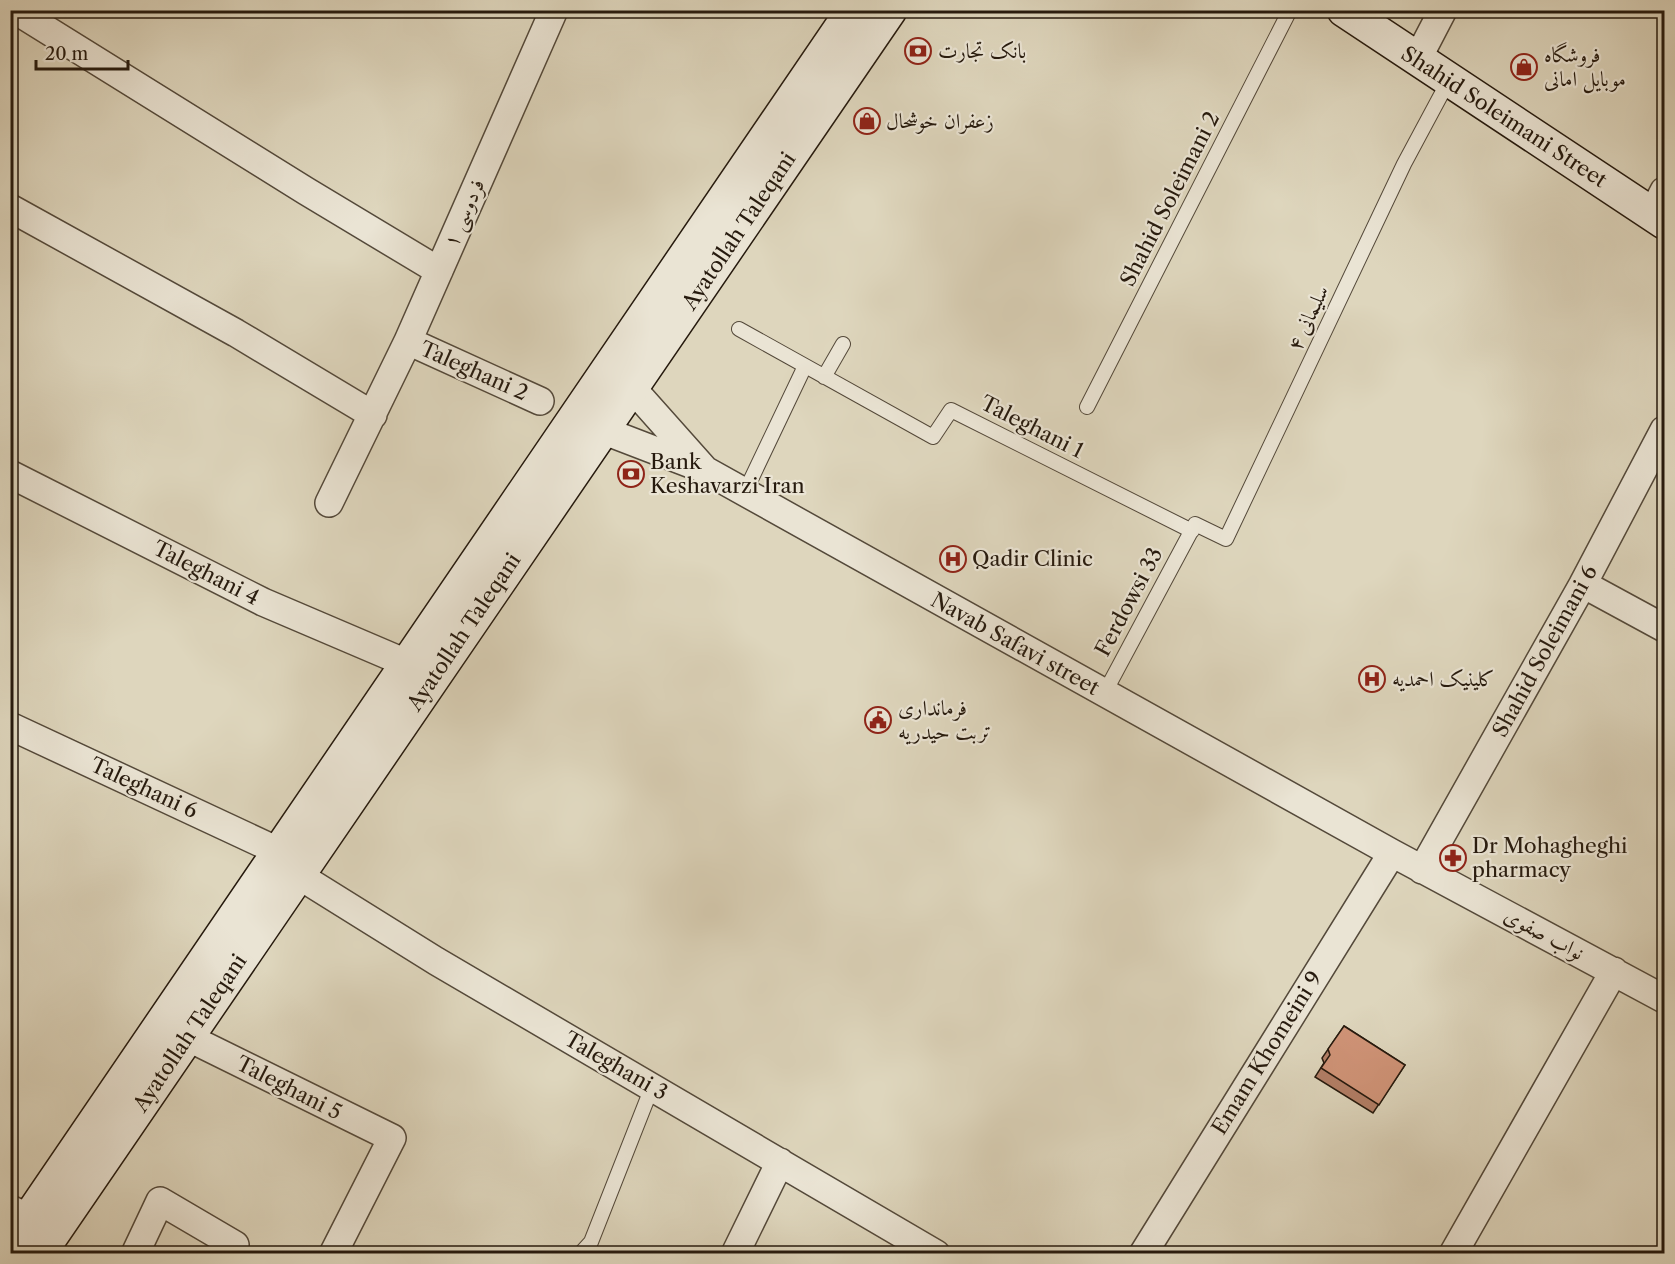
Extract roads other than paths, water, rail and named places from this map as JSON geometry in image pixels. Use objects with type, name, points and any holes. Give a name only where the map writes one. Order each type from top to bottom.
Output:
[{"type":"main road","name":"Ayatollah Taleqani","points":[[10,1246],[20,1213],[288,863],[589,423],[853,10]]},
{"type":"main road","name":"Ayatollah Taleqani","points":[[39,1254],[187,1037],[406,663],[589,423],[632,388],[890,10]]},
{"type":"main road","name":"Shahid Soleimani Street","points":[[1344,10],[1417,60],[1660,209]]},
{"type":"street","points":[[15,10],[439,271]]},
{"type":"street","name":"فردوسی ۱","points":[[329,503],[408,341],[554,10]]},
{"type":"street","points":[[1417,60],[1443,10]]},
{"type":"street","points":[[10,208],[236,333],[373,415]]},
{"type":"street","name":"Taleghani 2","points":[[408,341],[540,402]]},
{"type":"street","name":"Navab Safavi street","points":[[632,388],[705,470],[1422,870]]},
{"type":"street","points":[[589,423],[705,470]]},
{"type":"street","name":"Shahid Soleimani 6","points":[[1422,870],[1583,584],[1665,430]]},
{"type":"street","name":"Taleghani 4","points":[[10,474],[263,602],[406,663]]},
{"type":"street","points":[[1583,584],[1665,628]]},
{"type":"street","name":"Taleghani 6","points":[[10,726],[288,863]]},
{"type":"street","name":"Emam Khomeini 9","points":[[1143,1254],[1392,853]]},
{"type":"street","name":"Taleghani 3","points":[[288,863],[436,961],[936,1254]]},
{"type":"street","name":"نواب صفوی","points":[[1422,870],[1665,999]]},
{"type":"street","points":[[1453,1254],[1614,971]]},
{"type":"street","name":"Taleghani 5","points":[[187,1037],[392,1138],[333,1254]]},
{"type":"street","points":[[735,1254],[780,1162]]},
{"type":"street","points":[[135,1254],[160,1200],[233,1249]]},
{"type":"lane","name":"Shahid Soleimani 2","points":[[1087,407],[1290,10]]},
{"type":"lane","name":"سلیمانی ۴","points":[[1192,531],[1195,524],[1227,538],[1404,164],[1449,80]]},
{"type":"lane","name":"Taleghani 1","points":[[739,329],[933,437],[951,410],[1192,531]]},
{"type":"lane","points":[[824,377],[843,344]]},
{"type":"lane","points":[[745,492],[805,366]]},
{"type":"lane","name":"Ferdowsi 33","points":[[1104,694],[1192,531]]},
{"type":"lane","points":[[580,1254],[591,1242],[652,1087]]},
{"type":"place","name":"بانک تجارت","points":[[918,51]]},
{"type":"place","name":"فروشگاه موبایل امانی","points":[[1524,67]]},
{"type":"place","name":"زعفران خوشحال","points":[[867,121]]},
{"type":"place","name":"Bank Keshavarzi Iran","points":[[631,474]]},
{"type":"place","name":"Qadir Clinic","points":[[953,559]]},
{"type":"place","name":"کلینیک احمدیه","points":[[1372,679]]},
{"type":"place","name":"فرمانداری تربت حیدریه","points":[[878,720]]},
{"type":"place","name":"Dr Mohagheghi pharmacy","points":[[1453,858]]}]
